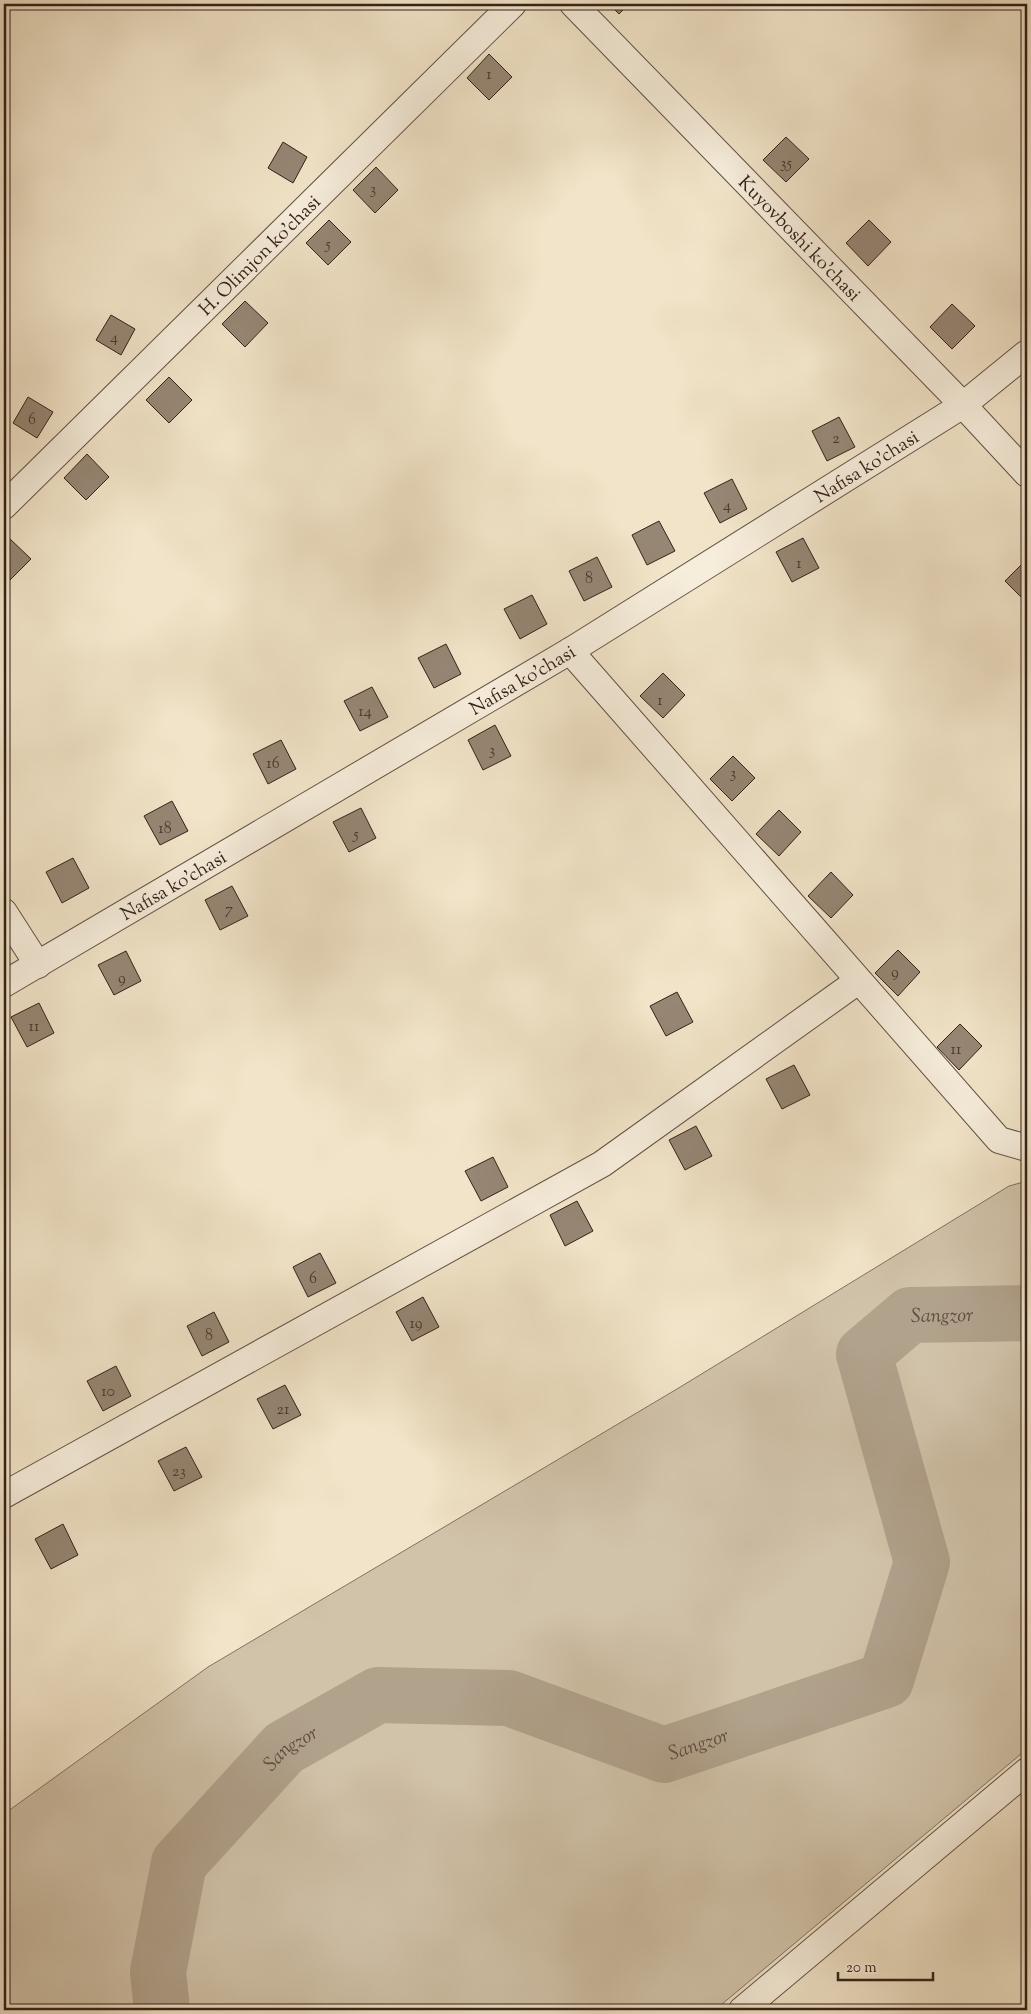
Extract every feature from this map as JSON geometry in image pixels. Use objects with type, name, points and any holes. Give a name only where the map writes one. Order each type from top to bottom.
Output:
[{"type":"street","name":"H. Olimjon ko'chasi","points":[[4,506],[513,4]]},
{"type":"street","name":"Kuyovboshi ko'chasi","points":[[573,4],[963,405],[1027,474]]},
{"type":"street","name":"Nafisa ko'chasi","points":[[4,984],[570,651],[963,405],[1027,353]]},
{"type":"street","points":[[570,651],[999,1140],[1027,1148]]},
{"type":"street","points":[[4,912],[38,965]]},
{"type":"street","points":[[4,1495],[602,1164],[858,981]]},
{"type":"street","points":[[742,2010],[1027,1771]]},
{"type":"shaded area","points":[[1027,1181],[1027,1749],[715,2010],[4,2010],[4,1814],[208,1667],[677,1389],[1009,1186]]},
{"type":"building","points":[[609,4],[629,4],[619,14]]},
{"type":"building","points":[[489,54],[512,77],[489,100],[467,78]]},
{"type":"building","points":[[786,137],[809,159],[786,182],[763,160]]},
{"type":"building","points":[[283,142],[307,157],[293,183],[268,168]]},
{"type":"building","points":[[376,167],[398,190],[375,213],[353,190]]},
{"type":"building","points":[[329,220],[351,242],[328,265],[306,243]]},
{"type":"building","points":[[869,220],[891,242],[868,266],[846,243]]},
{"type":"building","points":[[245,301],[268,323],[245,347],[222,324]]},
{"type":"building","points":[[952,304],[975,326],[952,349],[930,327]]},
{"type":"building","points":[[111,315],[135,329],[121,355],[96,340]]},
{"type":"building","points":[[169,377],[192,400],[169,423],[146,400]]},
{"type":"building","points":[[28,397],[53,412],[37,438],[13,423]]},
{"type":"building","points":[[839,417],[855,447],[827,461],[812,431]]},
{"type":"building","points":[[87,454],[109,477],[86,500],[64,478]]},
{"type":"building","points":[[732,479],[747,509],[720,523],[704,493]]},
{"type":"building","points":[[659,521],[675,551],[647,565],[632,535]]},
{"type":"building","points":[[8,537],[31,559],[8,582],[4,579],[4,541]]},
{"type":"building","points":[[803,538],[819,568],[792,582],[776,552]]},
{"type":"building","points":[[597,557],[612,587],[584,601],[569,571]]},
{"type":"building","points":[[1027,559],[1027,603],[1005,581]]},
{"type":"building","points":[[532,595],[547,624],[520,639],[504,609]]},
{"type":"building","points":[[446,644],[461,674],[434,688],[418,658]]},
{"type":"building","points":[[663,673],[685,695],[663,718],[640,696]]},
{"type":"building","points":[[372,687],[388,717],[360,731],[344,701]]},
{"type":"building","points":[[495,725],[511,756],[483,770],[468,740]]},
{"type":"building","points":[[281,740],[296,769],[268,784],[253,754]]},
{"type":"building","points":[[733,756],[755,778],[732,801],[710,779]]},
{"type":"building","points":[[172,801],[188,831],[160,845],[144,816]]},
{"type":"building","points":[[361,808],[376,838],[349,852],[333,822]]},
{"type":"building","points":[[779,810],[801,832],[779,856],[756,834]]},
{"type":"building","points":[[73,858],[89,888],[62,903],[46,872]]},
{"type":"building","points":[[831,872],[853,895],[831,918],[808,896]]},
{"type":"building","points":[[232,886],[248,916],[220,930],[205,900]]},
{"type":"building","points":[[898,950],[920,972],[898,996],[875,973]]},
{"type":"building","points":[[126,951],[141,981],[114,995],[98,965]]},
{"type":"building","points":[[677,992],[693,1022],[666,1036],[650,1006]]},
{"type":"building","points":[[39,1003],[54,1033],[27,1047],[11,1017]]},
{"type":"building","points":[[960,1024],[982,1046],[959,1070],[937,1047]]},
{"type":"building","points":[[794,1065],[810,1095],[782,1109],[766,1079]]},
{"type":"building","points":[[696,1126],[712,1156],[685,1170],[669,1140]]},
{"type":"building","points":[[493,1157],[508,1187],[481,1201],[465,1171]]},
{"type":"building","points":[[577,1201],[593,1231],[565,1246],[550,1215]]},
{"type":"building","points":[[320,1253],[336,1283],[308,1297],[293,1267]]},
{"type":"building","points":[[423,1297],[439,1327],[412,1341],[396,1312]]},
{"type":"building","points":[[214,1312],[229,1342],[202,1356],[187,1326]]},
{"type":"building","points":[[116,1366],[131,1396],[103,1411],[87,1381]]},
{"type":"building","points":[[285,1385],[301,1415],[273,1429],[257,1399]]},
{"type":"building","points":[[186,1447],[202,1477],[174,1491],[158,1461]]},
{"type":"building","points":[[63,1524],[78,1555],[51,1569],[35,1539]]},
{"type":"waterway","name":"Sangzor","points":[[162,2010],[158,1972],[179,1863],[284,1748],[378,1695],[509,1698],[664,1755],[886,1680],[922,1562],[864,1354],[910,1315],[1027,1313]]}]
